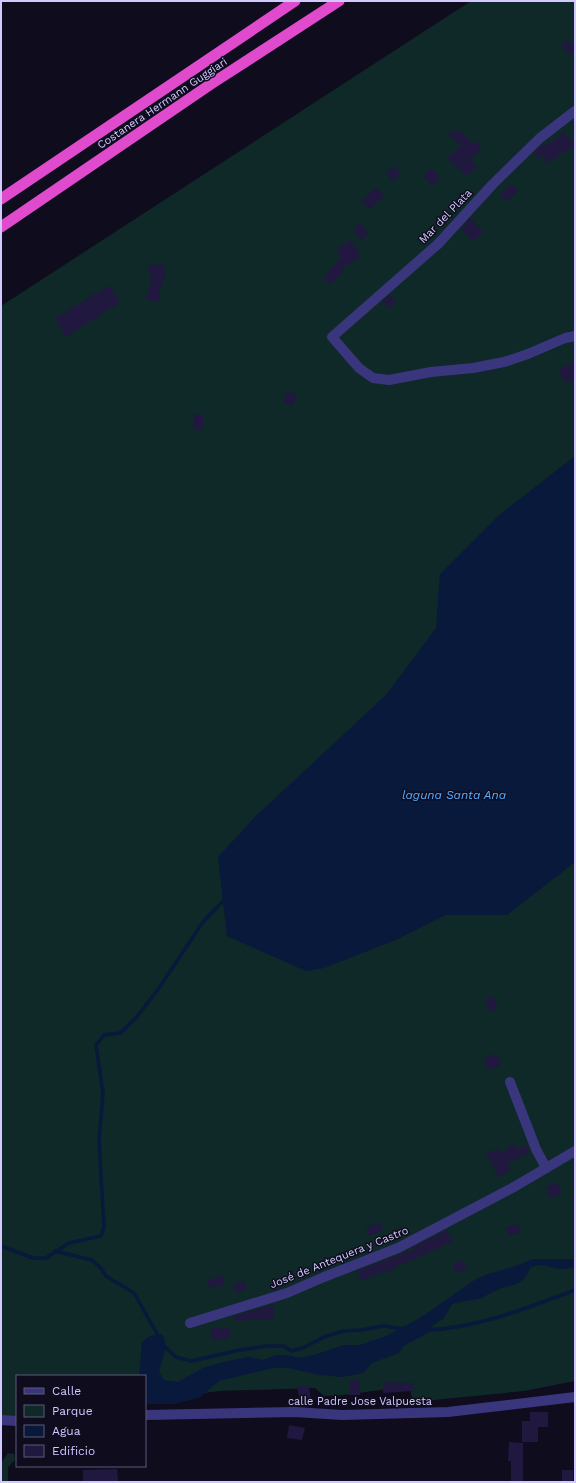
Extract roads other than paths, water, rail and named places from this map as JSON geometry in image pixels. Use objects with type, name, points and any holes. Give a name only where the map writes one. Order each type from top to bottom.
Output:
[{"type":"highway","name":"Costanera Hermann Guggiari","points":[[1,199],[295,1]]},
{"type":"highway","name":"Costanera Hermann Guggiari","points":[[1,228],[211,84],[339,1]]},
{"type":"street","name":"Mar del Plata","points":[[575,111],[540,138],[493,184],[438,244],[332,337],[359,368],[373,378],[389,380],[431,372],[473,368],[504,362],[528,354],[565,338],[575,336]]},
{"type":"street","points":[[510,1082],[536,1149],[546,1168]]},
{"type":"street","name":"José de Antequera y Castro","points":[[190,1323],[287,1293],[398,1248],[514,1187],[575,1151]]},
{"type":"street","name":"calle Padre Jose Valpuesta","points":[[146,1415],[295,1412],[342,1415],[448,1412],[575,1397]]},
{"type":"street","points":[[1,1420],[16,1421]]},
{"type":"water","name":"laguna Santa Ana","points":[[575,456],[575,862],[507,915],[445,915],[398,939],[324,968],[306,971],[227,936],[218,857],[256,816],[386,695],[436,628],[440,574],[498,516]]},
{"type":"water","points":[[533,1259],[575,1259],[575,1268],[561,1269],[542,1265],[531,1267],[525,1278],[517,1284],[501,1288],[479,1299],[452,1304],[444,1318],[433,1325],[428,1333],[403,1346],[399,1353],[372,1363],[363,1373],[342,1377],[320,1375],[289,1368],[273,1368],[219,1381],[199,1398],[174,1404],[146,1404],[146,1375],[139,1375],[142,1342],[150,1336],[162,1334],[165,1348],[159,1372],[164,1380],[178,1382],[203,1368],[248,1357],[263,1360],[276,1355],[287,1355],[300,1358],[344,1345],[360,1345],[386,1336],[420,1318],[473,1281],[485,1275],[513,1267]]},
{"type":"waterway","points":[[1,1246],[33,1258],[46,1258],[69,1243],[101,1236],[104,1227],[99,1141],[103,1093],[96,1045],[104,1035],[120,1033],[136,1018],[159,988],[203,922],[225,899]]},
{"type":"waterway","points":[[55,1251],[92,1260],[100,1267],[106,1276],[134,1293],[160,1339]]},
{"type":"waterway","points":[[426,1330],[464,1325],[502,1316],[575,1290]]},
{"type":"waterway","points":[[163,1345],[176,1357],[191,1361],[240,1350],[267,1346],[283,1346],[292,1351],[305,1347],[324,1337],[343,1331],[384,1326],[404,1329]]}]
